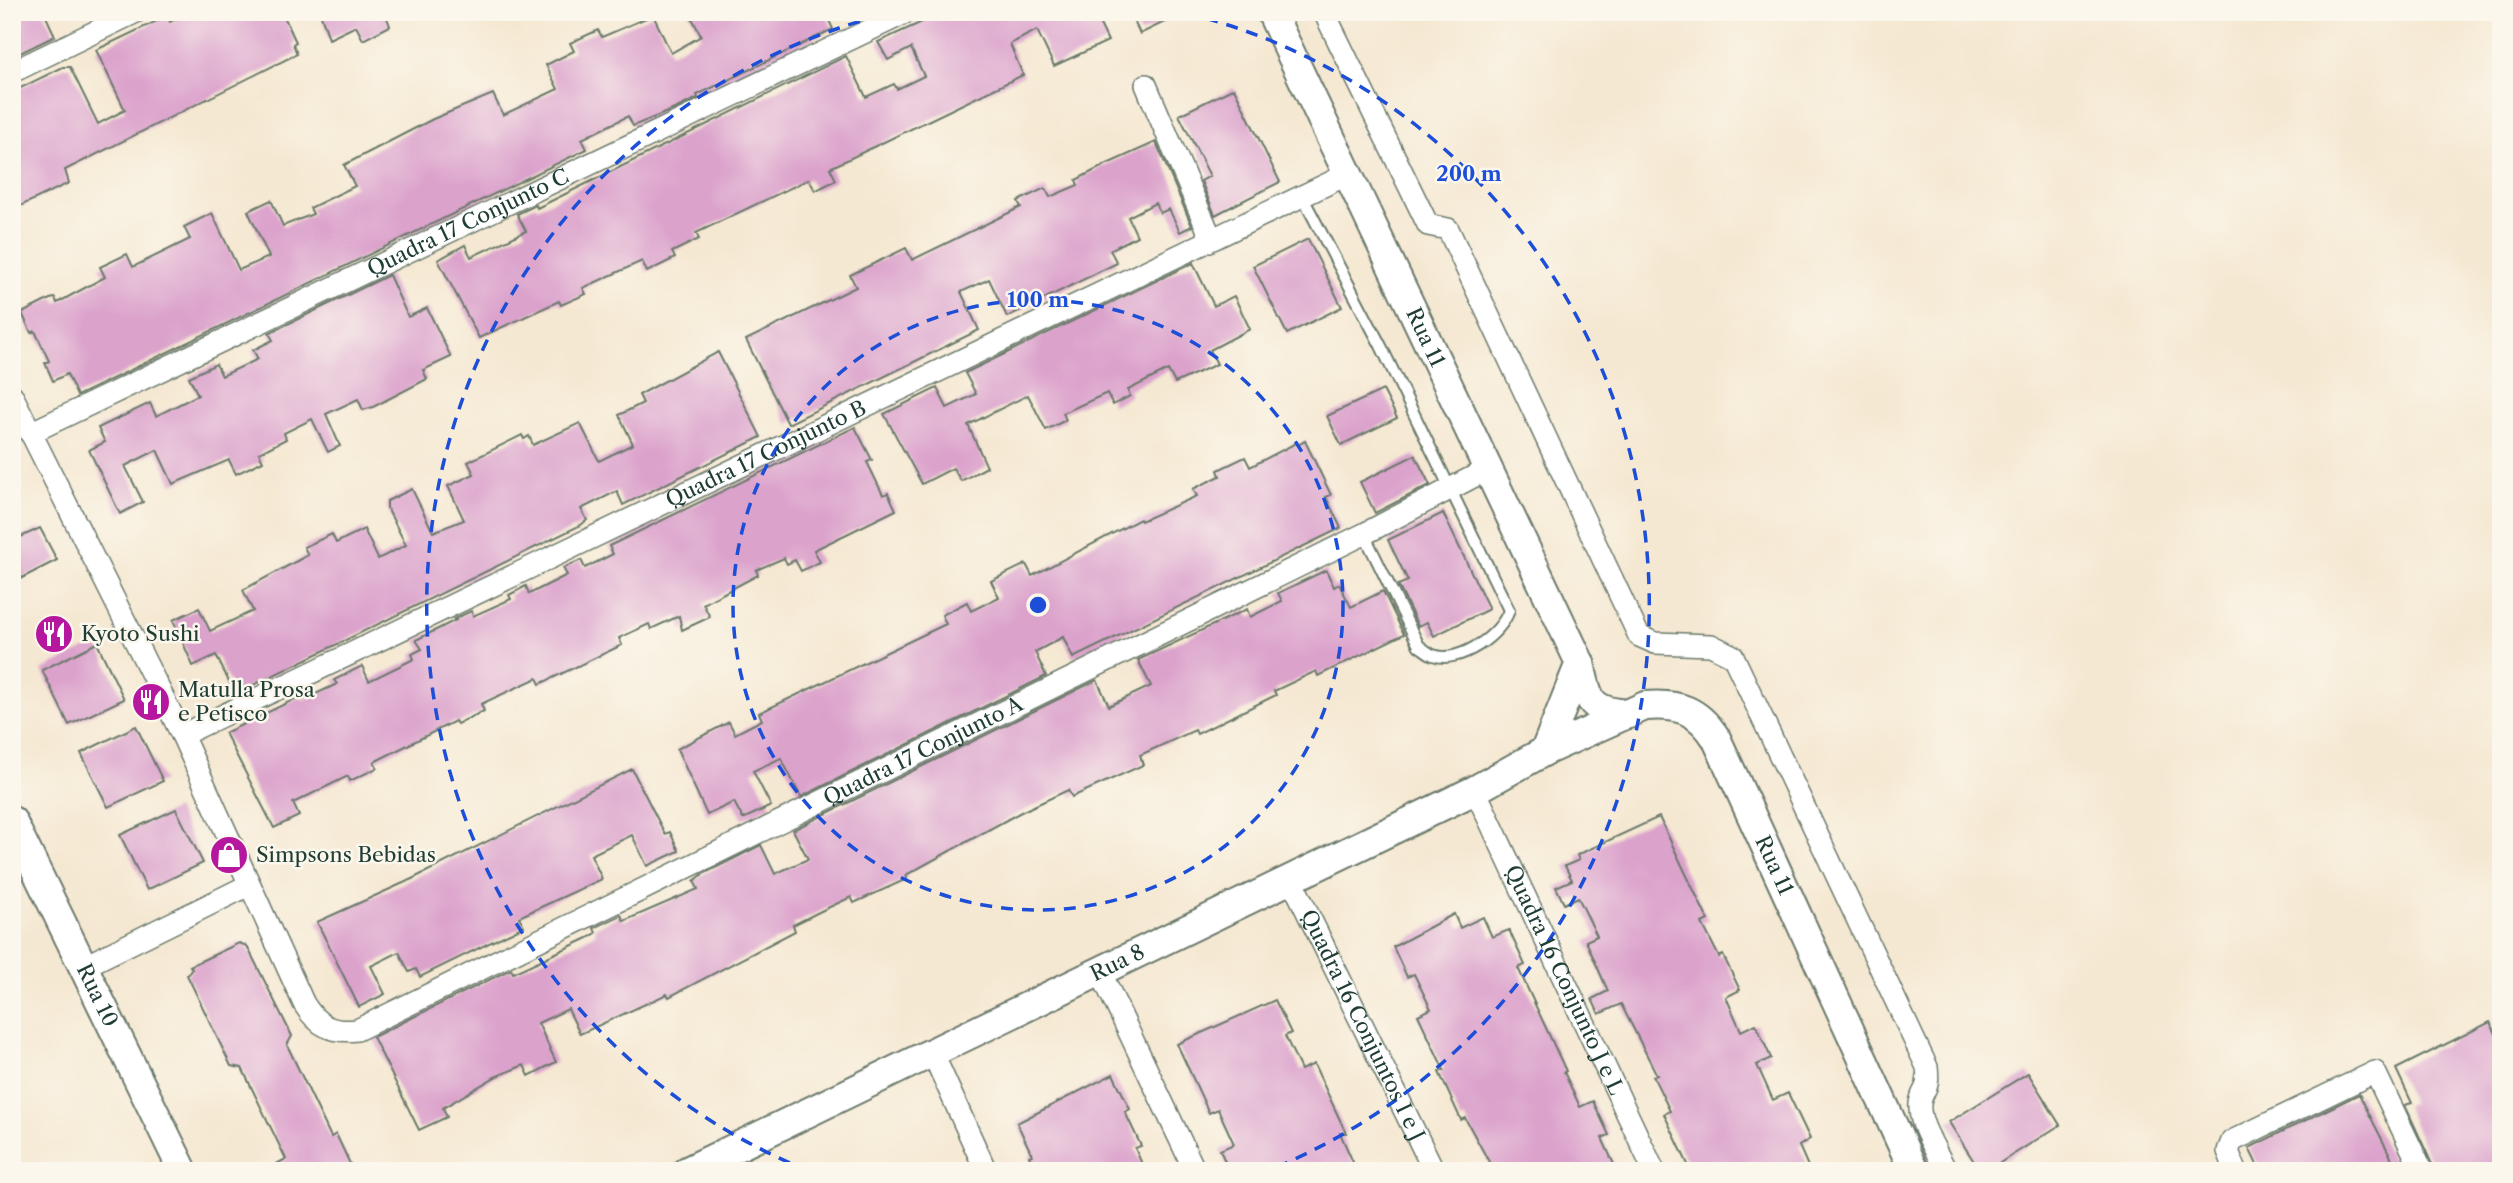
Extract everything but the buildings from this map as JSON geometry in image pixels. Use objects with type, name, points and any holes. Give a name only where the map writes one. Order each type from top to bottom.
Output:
[{"type":"main road","name":"Rua 11","points":[[1271,12],[1580,663],[1589,698],[1595,707],[1609,712],[1629,713]]},
{"type":"main road","points":[[1545,751],[1580,663]]},
{"type":"main road","name":"Rua 11","points":[[1545,751],[1646,706],[1677,705],[1705,722],[1716,737],[1914,1171]]},
{"type":"main road","name":"Rua 8","points":[[687,1171],[1475,790],[1545,751]]},
{"type":"main road","name":"Rua 10","points":[[12,821],[183,1171]]},
{"type":"street","points":[[12,72],[136,12]]},
{"type":"street","name":"Quadra 17 Conjunto C","points":[[30,433],[907,12]]},
{"type":"street","points":[[1324,12],[1428,225],[1448,229],[1639,636],[1655,643],[1711,645],[1734,656],[1927,1067],[1929,1086],[1920,1102],[1923,1119],[1946,1171]]},
{"type":"street","points":[[1146,85],[1211,238]]},
{"type":"street","name":"Quadra 17 Conjunto B","points":[[182,736],[1348,174]]},
{"type":"street","points":[[12,396],[182,736],[249,885],[83,967]]},
{"type":"street","name":"Quadra 17 Conjunto A","points":[[249,885],[315,1021],[323,1027],[338,1031],[357,1030],[1364,534],[1448,487],[1488,469]]},
{"type":"street","name":"Quadra 16 Conjunto J e L","points":[[1475,790],[1654,1171]]},
{"type":"street","name":"Quadra 16 Conjuntos I e J","points":[[1291,879],[1434,1171]]},
{"type":"street","points":[[1100,971],[1195,1171]]},
{"type":"street","points":[[933,1054],[986,1171]]},
{"type":"street","points":[[2232,1164],[2232,1141],[2375,1072],[2422,1171]]},
{"type":"lane","points":[[1302,196],[1381,346],[1509,610],[1498,632],[1472,648],[1448,656],[1433,655],[1419,646],[1364,534]]},
{"type":"place","name":"Kyoto Sushi","points":[[54,634]]},
{"type":"place","name":"Matulla Prosa e Petisco","points":[[151,702]]},
{"type":"place","name":"Simpsons Bebidas","points":[[229,855]]}]
